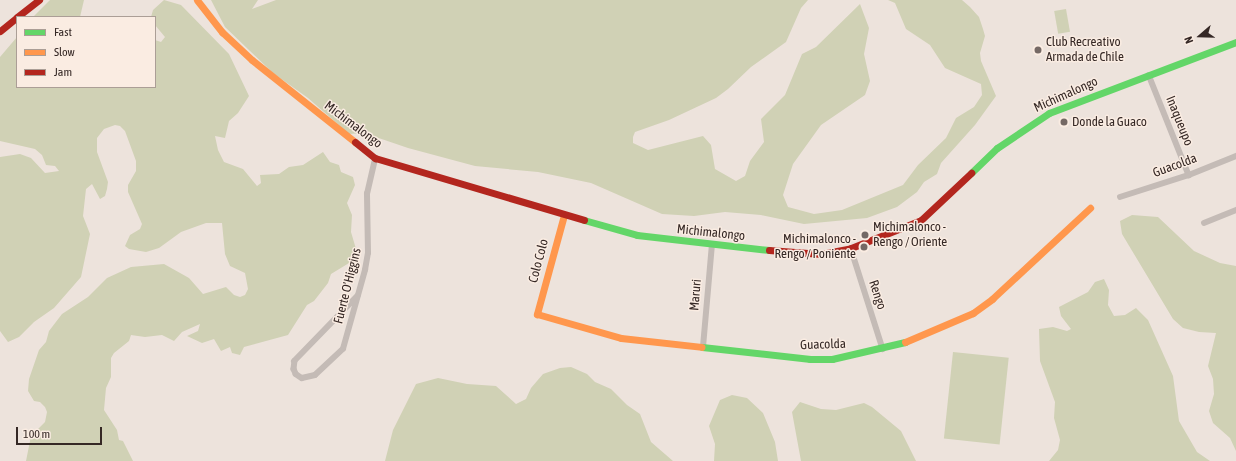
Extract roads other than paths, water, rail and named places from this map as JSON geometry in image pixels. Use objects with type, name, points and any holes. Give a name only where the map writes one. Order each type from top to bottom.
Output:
[{"type":"main road","points":[[18,16],[39,0]]},
{"type":"main road","name":"Michimalongo","points":[[197,0],[222,32],[252,60],[375,158],[564,215],[647,238],[821,254],[850,248],[921,220],[997,148],[1038,120],[1060,108],[1236,42]]},
{"type":"main road","points":[[0,31],[16,18]]},
{"type":"main road","name":"Guacolda","points":[[537,314],[621,338],[810,359],[832,359],[883,349],[945,327],[973,312],[992,299],[1090,208]]},
{"type":"main road","name":"Colo Colo","points":[[537,314],[564,215]]},
{"type":"street","name":"Inaqueupo","points":[[1149,75],[1189,175]]},
{"type":"street","name":"Guacolda","points":[[1120,197],[1189,175],[1236,156]]},
{"type":"street","name":"Fuerte O'Higgins","points":[[358,296],[302,352],[295,361],[294,369],[302,378],[315,375],[343,349],[358,296],[370,241],[367,194],[375,158]]},
{"type":"street","points":[[1204,223],[1236,210]]},
{"type":"street","name":"Maruri","points":[[703,347],[712,245]]},
{"type":"street","name":"Rengo","points":[[850,248],[883,349]]},
{"type":"place","name":"Club Recreativo Armada de Chile","points":[[1038,50]]},
{"type":"place","name":"Donde la Guaco","points":[[1064,122]]},
{"type":"place","name":"Michimalonco - Rengo / Oriente","points":[[865,235]]},
{"type":"place","name":"Michimalonco - Rengo / Poniente","points":[[864,247]]}]
